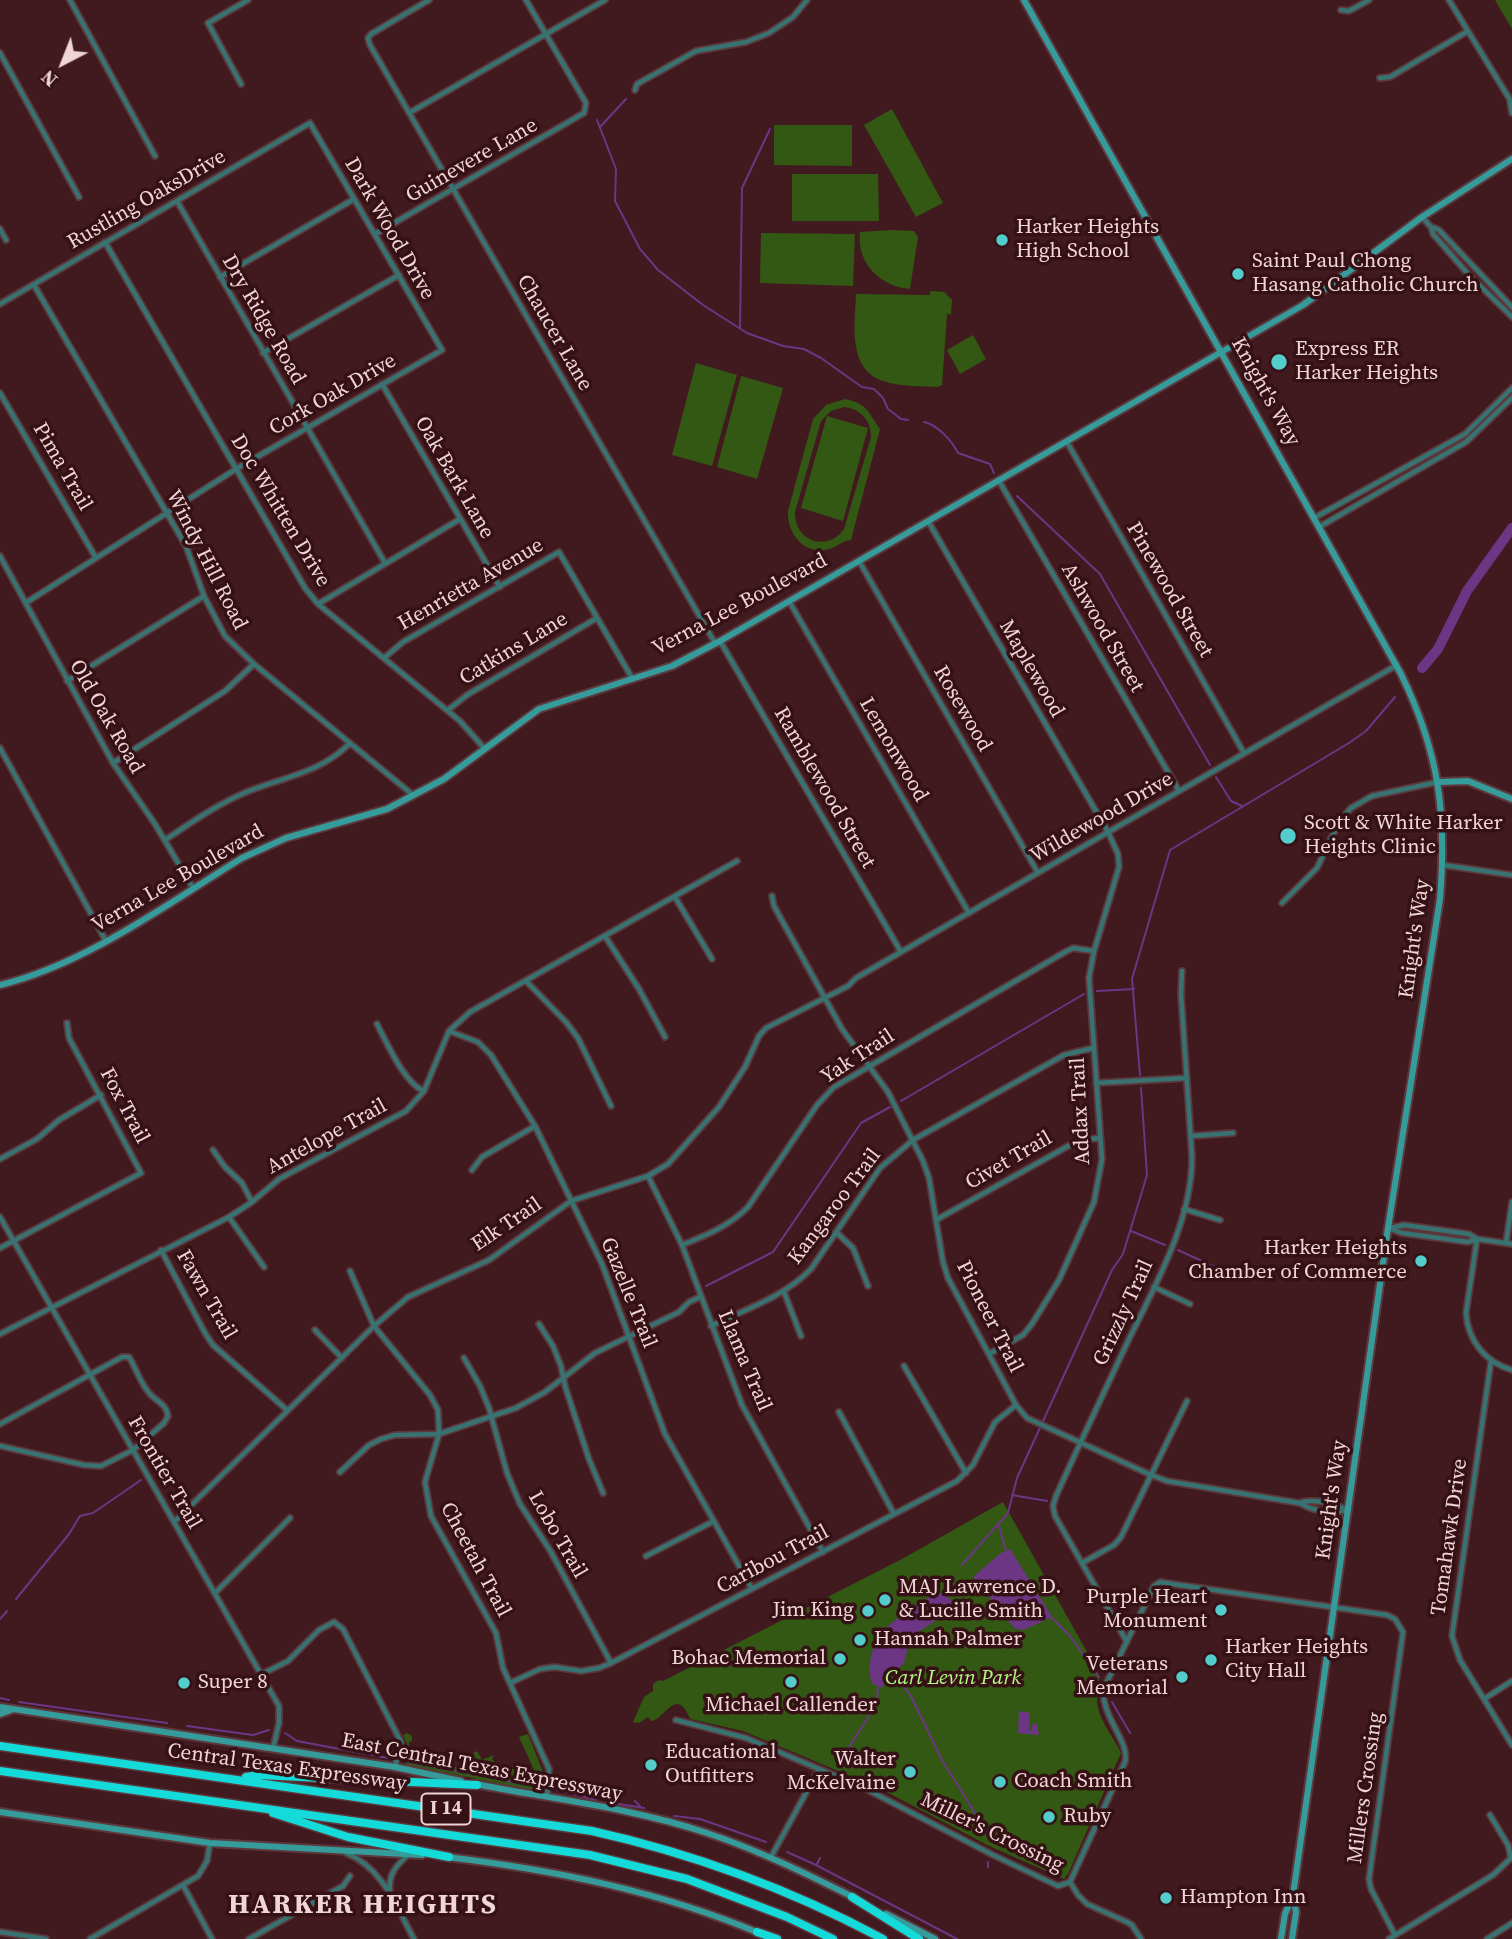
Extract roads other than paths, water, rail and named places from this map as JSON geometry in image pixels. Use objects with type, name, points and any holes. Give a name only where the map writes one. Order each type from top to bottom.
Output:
[{"type":"highway","name":"Central Texas Expressway","points":[[0,1746],[532,1821],[652,1845],[807,1900],[883,1939]]},
{"type":"highway","name":"Central Texas Expressway","points":[[0,1771],[533,1846],[632,1863],[728,1893],[833,1939]]},
{"type":"highway","points":[[237,1779],[258,1775],[477,1785]]},
{"type":"highway","points":[[250,1806],[348,1837],[449,1857]]},
{"type":"highway","points":[[852,1897],[919,1939]]},
{"type":"highway","points":[[757,1932],[777,1939]]},
{"type":"main road","name":"Knight's Way","points":[[1024,0],[1396,665],[1426,732],[1439,782],[1443,821],[1440,899],[1388,1228],[1335,1607],[1297,1850],[1293,1895],[1296,1912],[1292,1939]]},
{"type":"main road","name":"Verna Lee Boulevard","points":[[0,985],[61,965],[266,846],[387,809],[414,796],[444,779],[539,709],[671,666],[717,642],[1311,300],[1422,217],[1512,159]]},
{"type":"main road","points":[[1439,782],[1468,781],[1512,799]]},
{"type":"main road","name":"East Central Texas Expressway","points":[[0,1707],[395,1768],[604,1808],[706,1832],[771,1857],[934,1939]]},
{"type":"main road","points":[[0,1714],[13,1709]]},
{"type":"main road","points":[[0,1812],[210,1843],[449,1857],[568,1875],[632,1889],[702,1911],[771,1939]]},
{"type":"main road","name":"Knight's Way","points":[[1281,1938],[1285,1914],[1293,1895]]},
{"type":"street","points":[[70,0],[155,156]]},
{"type":"street","points":[[241,84],[208,23],[248,0]]},
{"type":"street","name":"Chaucer Lane","points":[[429,0],[368,38],[717,642]]},
{"type":"street","points":[[526,0],[546,34]]},
{"type":"street","points":[[409,113],[605,0]]},
{"type":"street","points":[[635,90],[637,84],[696,51],[746,42],[769,33],[793,17],[807,0]]},
{"type":"street","points":[[1341,10],[1349,11],[1368,0]]},
{"type":"street","points":[[1449,0],[1511,102],[1512,113]]},
{"type":"street","points":[[1380,78],[1390,77],[1468,31]]},
{"type":"street","name":"Guinevere Lane","points":[[374,234],[584,113],[586,103],[546,34]]},
{"type":"street","points":[[0,53],[79,197]]},
{"type":"street","name":"Dark Wood Drive","points":[[310,123],[442,350]]},
{"type":"street","name":"Rustling OaksDrive","points":[[0,304],[310,123]]},
{"type":"street","points":[[220,277],[354,199]]},
{"type":"street","name":"Dry Ridge Road","points":[[177,201],[385,563]]},
{"type":"street","points":[[1422,217],[1431,227],[1433,234],[1468,274],[1512,317]]},
{"type":"street","points":[[1431,227],[1439,230],[1472,268],[1512,307]]},
{"type":"street","points":[[0,229],[6,240]]},
{"type":"street","name":"Doc Whitten Drive","points":[[105,242],[305,588],[318,604],[448,710],[469,729],[485,749]]},
{"type":"street","points":[[263,353],[398,275]]},
{"type":"street","name":"Windy Hill Road","points":[[34,285],[186,547],[204,596],[225,636],[254,664],[414,796]]},
{"type":"street","name":"Cork Oak Drive","points":[[27,602],[236,469],[442,350]]},
{"type":"street","name":"Oak Bark Lane","points":[[382,384],[500,587]]},
{"type":"street","points":[[1319,527],[1447,449],[1512,388]]},
{"type":"street","name":"Pima Trail","points":[[0,393],[96,558]]},
{"type":"street","points":[[1314,518],[1396,473],[1473,437],[1512,398]]},
{"type":"street","name":"Pinewood Street","points":[[1067,442],[1244,753]]},
{"type":"street","points":[[1396,473],[1399,479]]},
{"type":"street","name":"Ashwood Street","points":[[999,481],[1179,791]]},
{"type":"street","points":[[1360,492],[1364,500]]},
{"type":"street","points":[[318,604],[460,519]]},
{"type":"street","name":"Maplewood","points":[[928,521],[1108,832]]},
{"type":"street","name":"Henrietta Avenue","points":[[384,658],[404,642],[559,552],[632,678]]},
{"type":"street","name":"Old Oak Road","points":[[0,556],[113,763],[165,840],[193,888]]},
{"type":"street","name":"Rosewood","points":[[859,561],[1038,873]]},
{"type":"street","points":[[67,681],[204,596]]},
{"type":"street","name":"Lemonwood","points":[[789,601],[969,913]]},
{"type":"street","name":"Catkins Lane","points":[[448,710],[467,695],[597,618]]},
{"type":"street","name":"Ramblewood Street","points":[[717,642],[901,952]]},
{"type":"street","points":[[113,763],[225,691],[254,664]]},
{"type":"street","name":"Wildewood Drive","points":[[824,997],[848,986],[856,978],[1396,665]]},
{"type":"street","points":[[165,840],[217,806],[327,763],[350,743]]},
{"type":"street","points":[[0,748],[106,941]]},
{"type":"street","points":[[1282,904],[1317,868],[1339,822],[1351,808],[1372,796],[1439,782]]},
{"type":"street","name":"Addax Trail","points":[[989,1354],[1023,1335],[1032,1324],[1059,1280],[1094,1202],[1102,1159],[1089,978],[1094,951],[1119,867],[1118,854],[1108,832]]},
{"type":"street","name":"Antelope Trail","points":[[0,1334],[229,1217],[279,1179],[406,1111],[424,1091],[449,1031],[470,1013],[737,861]]},
{"type":"street","points":[[1443,866],[1512,875]]},
{"type":"street","name":"Pioneer Trail","points":[[772,896],[774,906],[842,1029],[888,1092],[913,1140],[929,1178],[948,1278],[1016,1405],[1027,1418],[1167,1481],[1299,1503],[1307,1508],[1337,1512],[1349,1510]]},
{"type":"street","points":[[675,897],[712,959]]},
{"type":"street","points":[[605,936],[639,989],[665,1037]]},
{"type":"street","name":"Yak Trail","points":[[682,1245],[716,1231],[738,1217],[757,1196],[817,1105],[834,1087],[1065,952],[1073,948],[1094,951]]},
{"type":"street","name":"Grizzly Trail","points":[[1127,1642],[1055,1516],[1053,1506],[1171,1250],[1184,1209],[1192,1175],[1181,994],[1182,971]]},
{"type":"street","points":[[526,981],[578,1038],[611,1106]]},
{"type":"street","name":"Elk Trail","points":[[174,1521],[374,1326],[408,1297],[489,1260],[571,1201],[648,1176],[668,1164],[719,1107],[766,1028],[824,997]]},
{"type":"street","name":"Fox Trail","points":[[0,1248],[141,1173],[69,1038],[67,1023]]},
{"type":"street","points":[[377,1024],[407,1077],[416,1088],[424,1091]]},
{"type":"street","name":"Gazelle Trail","points":[[449,1031],[478,1042],[491,1055],[535,1126],[602,1264],[665,1434],[752,1589]]},
{"type":"street","name":"Kangaroo Trail","points":[[711,1326],[784,1292],[797,1283],[811,1269],[880,1167],[913,1140],[1064,1055],[1093,1048]]},
{"type":"street","points":[[1096,1083],[1187,1078]]},
{"type":"street","points":[[0,1159],[37,1139],[59,1120],[101,1095]]},
{"type":"street","points":[[472,1170],[482,1157],[535,1126]]},
{"type":"street","points":[[1191,1136],[1233,1133]]},
{"type":"street","name":"Civet Trail","points":[[936,1220],[1070,1144],[1100,1138]]},
{"type":"street","points":[[213,1150],[225,1167],[242,1182],[252,1202]]},
{"type":"street","name":"Llama Trail","points":[[648,1176],[682,1245],[742,1405],[823,1552]]},
{"type":"street","points":[[1388,1228],[1404,1225],[1430,1228],[1509,1244],[1512,1202]]},
{"type":"street","points":[[1184,1209],[1220,1220]]},
{"type":"street","name":"Frontier Trail","points":[[0,1217],[262,1674],[280,1712],[273,1748]]},
{"type":"street","points":[[229,1217],[264,1268]]},
{"type":"street","points":[[1388,1228],[1468,1242],[1477,1239]]},
{"type":"street","points":[[1429,1236],[1430,1228]]},
{"type":"street","points":[[836,1232],[853,1248],[868,1286]]},
{"type":"street","points":[[1477,1239],[1466,1313],[1467,1325],[1475,1344],[1491,1361],[1512,1370]]},
{"type":"street","name":"Fawn Trail","points":[[161,1250],[214,1345],[287,1410]]},
{"type":"street","name":"Cheetah Trail","points":[[350,1271],[374,1326],[430,1395],[438,1410],[439,1434],[426,1473],[428,1506],[496,1633],[501,1660],[549,1769],[547,1798]]},
{"type":"street","points":[[1154,1287],[1190,1304]]},
{"type":"street","points":[[784,1292],[800,1336]]},
{"type":"street","points":[[340,1472],[369,1446],[382,1439],[395,1435],[439,1434],[491,1417],[533,1399],[594,1353],[679,1312],[701,1297]]},
{"type":"street","points":[[539,1324],[553,1346],[561,1366],[589,1459],[603,1493]]},
{"type":"street","points":[[315,1330],[342,1357]]},
{"type":"street","points":[[0,1424],[122,1357],[129,1357],[149,1394],[163,1403],[168,1416],[164,1423],[133,1450],[108,1464],[94,1466],[0,1446]]},
{"type":"street","name":"Lobo Trail","points":[[464,1358],[480,1386],[520,1504],[551,1552],[611,1663]]},
{"type":"street","name":"Tomahawk Drive","points":[[1491,1361],[1452,1636],[1460,1660],[1512,1745]]},
{"type":"street","points":[[904,1366],[966,1473]]},
{"type":"street","points":[[1082,1563],[1114,1545],[1121,1537],[1187,1401]]},
{"type":"street","name":"Caribou Trail","points":[[510,1683],[540,1669],[555,1667],[581,1671],[611,1663],[894,1514],[966,1473],[974,1465],[995,1422],[1016,1405]]},
{"type":"street","points":[[839,1412],[894,1514]]},
{"type":"street","points":[[215,1592],[290,1518]]},
{"type":"street","points":[[646,1556],[714,1521]]},
{"type":"street","name":"Miller's Crossing","points":[[676,1720],[746,1738],[819,1769],[882,1796],[993,1855],[1053,1883],[1064,1885],[1070,1882],[1125,1762],[1126,1749],[1108,1717],[1103,1704],[1103,1690],[1150,1593],[1160,1582],[1335,1607]]},
{"type":"street","name":"Millers Crossing","points":[[1335,1607],[1387,1615],[1395,1619],[1404,1632],[1369,1869],[1371,1889],[1395,1935]]},
{"type":"street","points":[[262,1674],[288,1661],[326,1625],[334,1622],[343,1629],[401,1742],[395,1768]]},
{"type":"street","points":[[1484,1699],[1512,1681]]},
{"type":"street","points":[[771,1857],[819,1769]]},
{"type":"street","points":[[1389,1939],[1493,1875],[1507,1863],[1511,1858],[1508,1845],[1490,1815]]},
{"type":"street","points":[[90,1939],[198,1876],[207,1861],[210,1843]]},
{"type":"street","points":[[338,1850],[357,1857],[370,1868],[392,1898],[414,1939]]},
{"type":"street","points":[[392,1898],[388,1886],[395,1866],[410,1854]]},
{"type":"street","points":[[249,1939],[343,1886],[350,1876]]},
{"type":"street","points":[[1070,1882],[1082,1900],[1127,1922],[1140,1939]]},
{"type":"street","points":[[183,1885],[212,1939]]},
{"type":"street","points":[[1487,1939],[1512,1923]]},
{"type":"street","points":[[0,1932],[46,1939]]},
{"type":"waterway","points":[[600,127],[626,99]]},
{"type":"waterway","points":[[597,120],[616,169],[615,201],[640,249],[658,270],[703,305],[747,333],[783,346],[804,349],[862,387],[874,389],[883,398],[888,409],[901,419],[908,420]]},
{"type":"waterway","points":[[740,328],[742,188],[770,129]]},
{"type":"waterway","points":[[924,422],[944,434],[958,453],[990,464],[994,473]]},
{"type":"waterway","points":[[1017,496],[1100,574],[1210,765]]},
{"type":"waterway","points":[[1422,668],[1438,649],[1467,591],[1512,528]]},
{"type":"waterway","points":[[1140,1075],[1132,979],[1170,850],[1349,743],[1366,731],[1395,697]]},
{"type":"waterway","points":[[1216,777],[1231,801],[1242,806]]},
{"type":"waterway","points":[[1097,991],[1134,989]]},
{"type":"waterway","points":[[901,1101],[1084,994]]},
{"type":"waterway","points":[[962,1565],[1008,1513],[1017,1478],[1112,1270],[1123,1254],[1147,1175],[1141,1088]]},
{"type":"waterway","points":[[706,1286],[773,1252],[861,1123],[890,1107]]},
{"type":"waterway","points":[[1131,1231],[1165,1245]]},
{"type":"waterway","points":[[1178,1250],[1241,1279]]},
{"type":"waterway","points":[[16,1599],[69,1534],[80,1516],[93,1513],[141,1480]]},
{"type":"waterway","points":[[1012,1495],[1047,1501]]},
{"type":"waterway","points":[[999,1526],[1006,1551]]},
{"type":"waterway","points":[[944,1594],[947,1589]]},
{"type":"waterway","points":[[0,1619],[7,1611]]},
{"type":"waterway","points":[[1050,1616],[1070,1636],[1099,1677]]},
{"type":"waterway","points":[[893,1673],[911,1696],[942,1760],[990,1837]]},
{"type":"waterway","points":[[841,1760],[876,1705],[878,1688]]},
{"type":"waterway","points":[[0,1698],[9,1700]]},
{"type":"waterway","points":[[19,1702],[167,1723]]},
{"type":"waterway","points":[[1112,1702],[1130,1733]]},
{"type":"waterway","points":[[187,1726],[253,1735],[269,1730]]},
{"type":"waterway","points":[[285,1733],[297,1741],[388,1758]]},
{"type":"waterway","points":[[408,1762],[541,1787]]},
{"type":"waterway","points":[[557,1790],[596,1800]]},
{"type":"waterway","points":[[635,1801],[640,1806]]},
{"type":"waterway","points":[[613,1803],[644,1808]]},
{"type":"waterway","points":[[674,1816],[700,1819],[766,1842]]},
{"type":"waterway","points":[[787,1852],[957,1939]]},
{"type":"waterway","points":[[817,1864],[820,1858]]},
{"type":"waterway","points":[[988,1862],[988,1867]]},
{"type":"place","name":"Harker Heights High School","points":[[1002,240]]},
{"type":"place","name":"Saint Paul Chong Hasang Catholic Church","points":[[1238,274]]},
{"type":"place","name":"Express ER Harker Heights","points":[[1279,362]]},
{"type":"place","name":"Scott & White Harker Heights Clinic","points":[[1288,836]]},
{"type":"place","name":"Harker Heights Chamber of Commerce","points":[[1421,1261]]},
{"type":"place","name":"MAJ Lawrence D. & Lucille Smith","points":[[885,1600]]},
{"type":"place","name":"Purple Heart Monument","points":[[1221,1610]]},
{"type":"place","name":"Jim King","points":[[868,1611]]},
{"type":"place","name":"Hannah Palmer","points":[[860,1640]]},
{"type":"place","name":"Bohac Memorial","points":[[840,1659]]},
{"type":"place","name":"Harker Heights City Hall","points":[[1211,1660]]},
{"type":"place","name":"Veterans Memorial","points":[[1182,1677]]},
{"type":"place","name":"Michael Callender","points":[[791,1682]]},
{"type":"place","name":"Super 8","points":[[184,1683]]},
{"type":"place","name":"Educational Outfitters","points":[[651,1765]]},
{"type":"place","name":"Walter McKelvaine","points":[[910,1772]]},
{"type":"place","name":"Coach Smith","points":[[1000,1782]]},
{"type":"place","name":"Ruby","points":[[1049,1817]]},
{"type":"place","name":"Hampton Inn","points":[[1166,1898]]},
{"type":"district","name":"HARKER HEIGHTS","points":[[363,1906]]},
{"type":"park label","name":"Carl Levin Park","points":[[953,1679]]}]
